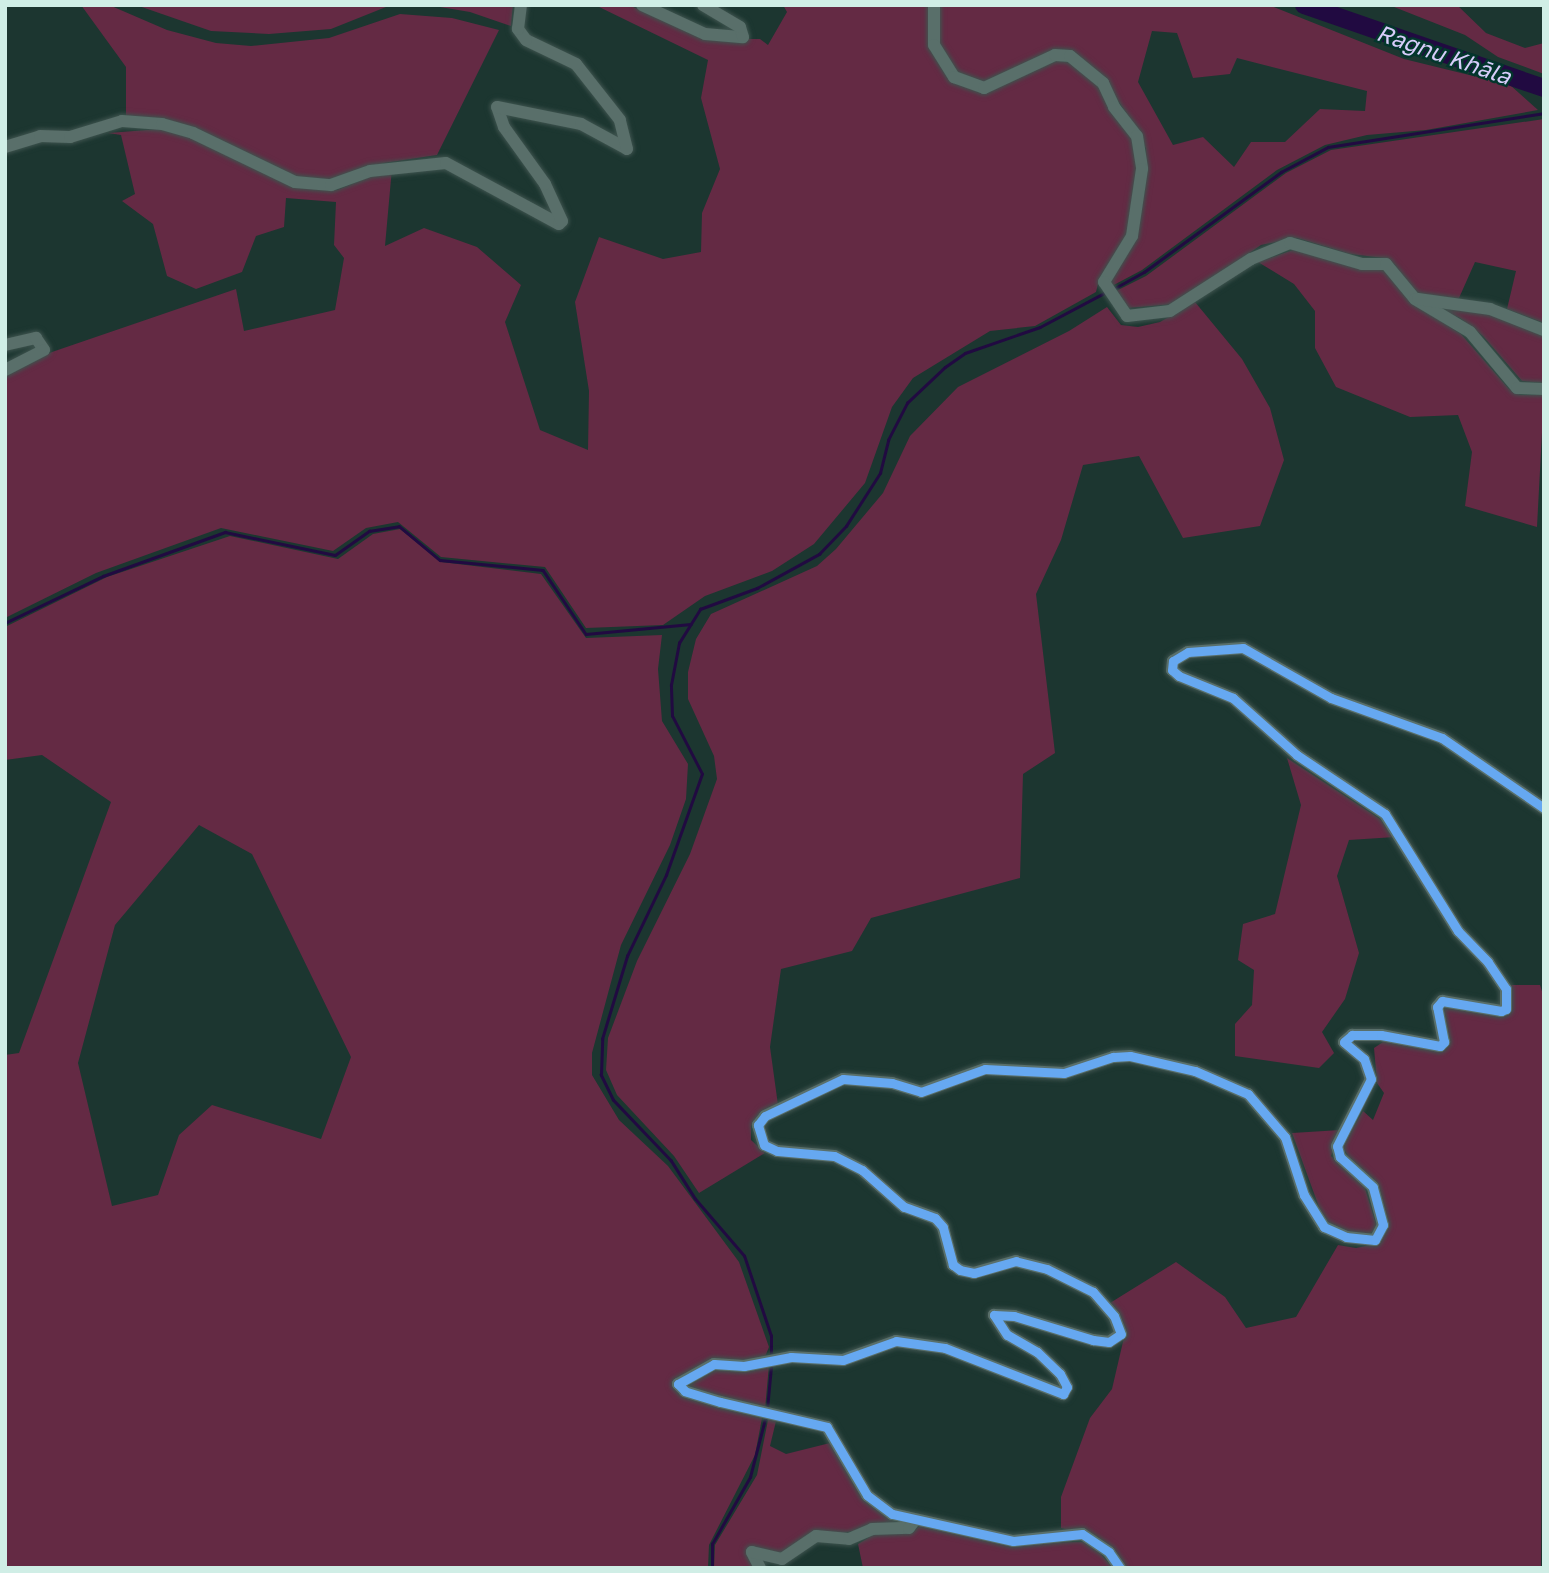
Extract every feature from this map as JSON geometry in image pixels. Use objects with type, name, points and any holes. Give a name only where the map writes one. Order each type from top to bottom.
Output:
[{"type":"street","points":[[5,147],[40,136],[70,137],[122,121],[162,124],[193,133],[295,182],[331,185],[370,171],[446,163],[493,192],[562,223],[545,184],[504,127],[497,107],[581,124],[627,149],[620,120],[576,64],[526,40],[519,29],[521,5]]},
{"type":"street","points":[[642,5],[705,34],[743,37],[740,27],[703,5]]},
{"type":"street","points":[[934,5],[934,45],[954,77],[984,88],[1055,55],[1070,56],[1103,83],[1114,107],[1138,136],[1143,150],[1141,190],[1132,236],[1104,282],[1127,316],[1170,311],[1251,258],[1290,243],[1362,264],[1386,264],[1415,299],[1470,332],[1517,388],[1544,389]]},
{"type":"street","points":[[1415,299],[1482,307],[1544,330]]},
{"type":"street","points":[[5,345],[36,338],[44,350],[5,370]]},
{"type":"street","points":[[1120,1568],[1109,1552],[1082,1534],[1013,1541],[892,1514],[867,1494],[827,1427],[720,1402],[685,1391],[678,1384],[713,1364],[744,1366],[791,1357],[843,1360],[903,1341],[945,1348],[1063,1394],[1067,1387],[1060,1374],[1037,1352],[1007,1335],[994,1315],[1014,1316],[1073,1336],[1109,1342],[1121,1334],[1119,1327],[1093,1292],[1027,1261],[974,1273],[960,1270],[953,1265],[943,1227],[935,1218],[904,1207],[862,1170],[834,1156],[777,1151],[764,1145],[758,1125],[765,1116],[842,1079],[892,1083],[920,1091],[985,1069],[1064,1073],[1113,1057],[1130,1056],[1195,1071],[1248,1094],[1285,1137],[1304,1195],[1324,1227],[1346,1237],[1375,1240],[1383,1226],[1373,1187],[1340,1157],[1337,1146],[1371,1079],[1364,1059],[1345,1042],[1352,1035],[1381,1035],[1440,1046],[1444,1042],[1437,1007],[1442,1001],[1501,1012],[1506,1009],[1506,989],[1488,961],[1458,930],[1385,814],[1297,755],[1233,698],[1179,676],[1172,670],[1173,661],[1188,652],[1242,648],[1316,691],[1442,738],[1544,808]]},
{"type":"street","points":[[760,1568],[752,1552],[782,1559],[816,1536],[849,1539],[872,1529],[909,1528],[915,1520]]},
{"type":"shaded area","points":[[81,5],[109,5],[167,30],[216,43],[251,46],[329,38],[400,14],[452,18],[499,30],[437,155],[384,163],[331,181],[297,179],[265,163],[126,117],[126,67]]},
{"type":"shaded area","points":[[136,5],[391,5],[331,29],[269,34],[211,31]]},
{"type":"shaded area","points":[[428,5],[513,5],[511,26],[470,12]]},
{"type":"shaded area","points":[[595,5],[629,5],[703,39],[760,39],[768,45],[787,12],[783,5],[931,5],[942,68],[986,90],[1059,60],[1077,65],[1094,79],[1134,139],[1139,156],[1126,242],[1099,280],[1096,292],[1035,326],[990,331],[913,378],[892,407],[865,483],[814,544],[772,571],[705,596],[663,625],[586,628],[545,567],[441,557],[398,522],[366,528],[333,551],[221,528],[96,573],[5,618],[5,374],[52,352],[236,289],[244,331],[335,310],[344,258],[334,245],[336,202],[286,198],[284,227],[256,236],[242,272],[196,289],[167,276],[153,224],[122,201],[135,194],[121,135],[108,133],[160,129],[192,137],[300,185],[337,190],[392,168],[385,246],[424,228],[477,247],[521,285],[505,322],[540,430],[588,450],[589,391],[575,302],[599,237],[663,259],[701,252],[702,213],[720,169],[701,98],[708,60]]},
{"type":"shaded area","points":[[937,5],[1269,5],[1404,59],[1510,85],[1538,110],[1426,130],[1367,135],[1325,145],[1277,170],[1142,270],[1110,287],[1109,278],[1135,237],[1145,190],[1146,149],[1138,130],[1101,76],[1070,52],[985,84],[955,72],[936,40]],"holes":[[[1152,31],[1177,33],[1193,78],[1230,74],[1237,58],[1367,91],[1365,111],[1320,109],[1285,142],[1251,142],[1234,167],[1203,137],[1173,145],[1138,82]]]},
{"type":"shaded area","points":[[1389,5],[1457,5],[1486,33],[1525,48],[1544,43],[1544,74],[1498,57],[1465,35]]},
{"type":"shaded area","points":[[1544,119],[1544,323],[1507,309],[1516,271],[1475,262],[1459,298],[1432,297],[1417,294],[1394,264],[1384,258],[1350,254],[1297,238],[1261,245],[1176,304],[1127,308],[1114,292],[1146,276],[1286,173],[1331,150]]},
{"type":"shaded area","points":[[1293,250],[1385,269],[1415,305],[1461,334],[1509,389],[1520,395],[1544,395],[1537,527],[1465,506],[1472,452],[1458,415],[1410,417],[1336,387],[1315,348],[1315,311],[1294,284],[1258,262]]},
{"type":"shaded area","points":[[1195,302],[1242,359],[1270,408],[1284,460],[1260,526],[1183,538],[1139,456],[1083,465],[1061,540],[1036,594],[1055,753],[1023,774],[1020,878],[871,918],[852,951],[781,969],[770,1047],[778,1105],[762,1112],[751,1126],[751,1140],[765,1153],[699,1193],[674,1156],[617,1095],[606,1070],[608,1038],[637,961],[690,854],[717,779],[714,756],[688,699],[688,672],[696,639],[711,614],[817,566],[836,549],[883,493],[910,436],[958,387],[1069,331],[1107,307],[1121,325],[1138,327],[1160,322]]},
{"type":"shaded area","points":[[1429,305],[1490,313],[1544,336],[1544,383],[1522,381],[1483,336],[1460,318]]},
{"type":"shaded area","points":[[400,529],[441,562],[541,574],[586,638],[662,635],[658,669],[662,721],[688,764],[686,799],[670,845],[621,945],[592,1053],[592,1075],[619,1120],[668,1166],[739,1262],[769,1347],[764,1359],[723,1361],[675,1388],[717,1407],[762,1418],[755,1455],[709,1545],[708,1568],[5,1568],[5,1055],[19,1053],[111,802],[42,755],[5,760],[5,627],[107,577],[230,536],[338,559],[373,534]],"holes":[[[199,825],[252,854],[351,1057],[321,1139],[212,1105],[179,1135],[158,1195],[112,1206],[78,1063],[115,925]]]},
{"type":"shaded area","points":[[1287,758],[1380,819],[1395,837],[1349,840],[1337,876],[1359,953],[1345,999],[1322,1032],[1334,1053],[1319,1068],[1235,1056],[1235,1024],[1252,1005],[1254,970],[1238,960],[1243,924],[1275,914],[1301,805]]},
{"type":"shaded area","points":[[1509,985],[1540,985],[1544,998],[1541,1568],[1125,1568],[1098,1537],[1061,1528],[1061,1497],[1090,1418],[1112,1389],[1125,1333],[1110,1303],[1176,1262],[1225,1297],[1246,1328],[1296,1317],[1338,1245],[1356,1248],[1380,1243],[1387,1219],[1342,1146],[1363,1111],[1373,1120],[1384,1093],[1377,1083],[1374,1048],[1386,1040],[1440,1050],[1443,1006],[1501,1015]]},
{"type":"shaded area","points":[[1340,1130],[1331,1156],[1364,1185],[1377,1227],[1371,1233],[1361,1235],[1336,1229],[1323,1218],[1292,1133]]},
{"type":"shaded area","points":[[769,1365],[765,1409],[719,1399],[684,1384],[715,1367]]},
{"type":"shaded area","points":[[769,1415],[777,1417],[770,1446],[786,1454],[830,1443],[868,1504],[908,1522],[836,1534],[780,1555],[763,1550],[756,1568],[714,1568],[715,1545],[757,1475]]},
{"type":"shaded area","points":[[920,1525],[999,1543],[1090,1542],[1113,1568],[863,1568],[858,1544],[876,1533],[912,1533]]},
{"type":"waterway","name":"Ragnu Khāla","points":[[1304,5],[1544,88]]},
{"type":"waterway","points":[[1115,288],[1144,272],[1281,172],[1328,147],[1544,113]]},
{"type":"waterway","points":[[771,1357],[771,1336],[744,1256],[695,1199],[671,1161],[613,1100],[601,1075],[602,1039],[627,956],[666,875],[702,774],[672,716],[671,685],[679,643],[700,609],[757,588],[819,554],[846,526],[880,473],[888,440],[907,403],[945,367],[965,353],[1040,327],[1106,292]]},
{"type":"waterway","points":[[5,623],[103,576],[225,532],[335,555],[369,531],[399,526],[440,560],[543,570],[586,634],[691,624]]},
{"type":"waterway","points":[[767,1409],[771,1367]]},
{"type":"waterway","points":[[712,1568],[712,1544],[750,1477],[766,1415]]},
{"type":"cycle path","points":[[1120,1568],[1109,1552],[1082,1534],[1013,1541],[892,1514],[867,1495],[827,1427],[720,1402],[685,1391],[678,1384],[714,1364],[744,1366],[791,1357],[843,1360],[896,1341],[945,1348],[1063,1394],[1067,1387],[1060,1374],[1037,1352],[1007,1335],[994,1315],[1014,1316],[1093,1340],[1109,1342],[1121,1334],[1114,1316],[1093,1292],[1047,1269],[1016,1261],[974,1273],[960,1270],[953,1265],[943,1227],[935,1218],[904,1207],[862,1170],[834,1156],[777,1151],[764,1145],[758,1125],[765,1116],[843,1079],[892,1083],[921,1092],[985,1069],[1064,1073],[1113,1057],[1130,1056],[1195,1071],[1248,1094],[1285,1137],[1304,1195],[1324,1227],[1346,1237],[1375,1240],[1383,1225],[1373,1187],[1340,1157],[1337,1146],[1371,1079],[1364,1059],[1344,1042],[1352,1035],[1381,1035],[1440,1046],[1444,1042],[1437,1007],[1442,1001],[1501,1011],[1506,1009],[1506,989],[1488,962],[1458,931],[1385,814],[1297,755],[1233,698],[1179,676],[1172,670],[1173,661],[1188,652],[1243,648],[1331,698],[1442,738],[1544,808]]}]
